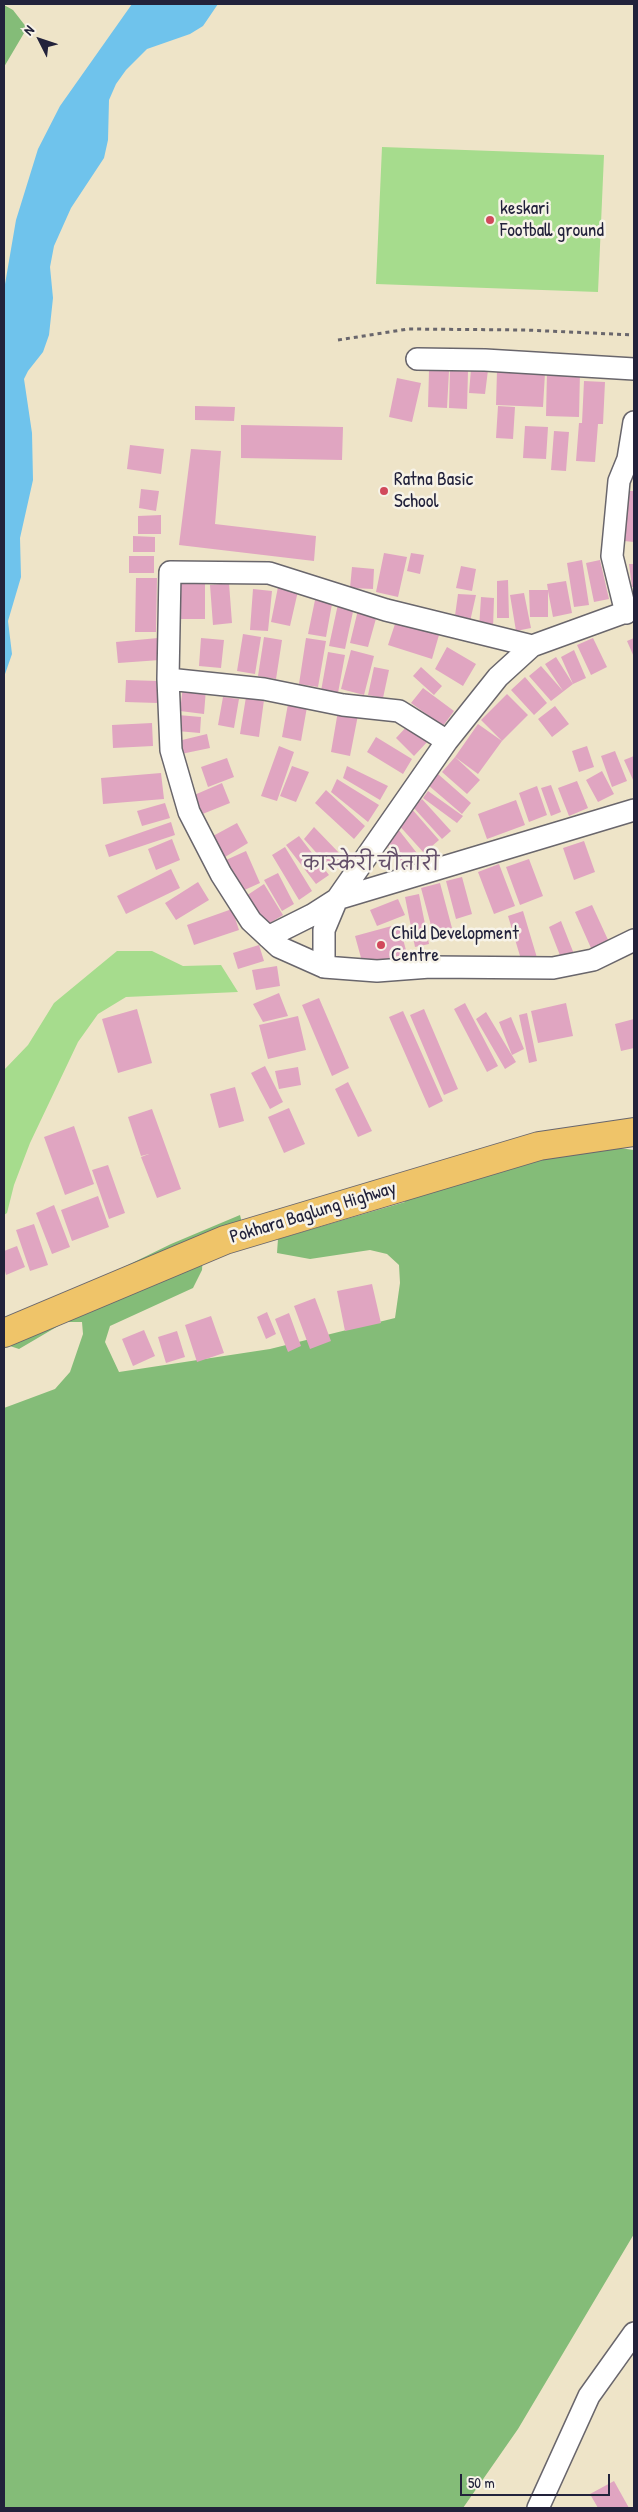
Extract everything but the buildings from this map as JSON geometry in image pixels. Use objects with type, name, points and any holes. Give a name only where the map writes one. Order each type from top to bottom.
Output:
[{"type":"highway","name":"Pokhara Baglung Highway","points":[[4,1334],[225,1240],[539,1146],[634,1132]]},
{"type":"street","points":[[417,359],[485,360],[634,369]]},
{"type":"street","points":[[324,967],[324,930],[337,898],[447,741],[498,677],[532,646],[630,611],[612,556],[619,481],[628,458],[634,422]]},
{"type":"street","points":[[532,646],[386,610],[269,573],[170,572],[168,679],[172,750],[189,812],[226,882],[251,921],[279,947],[324,967],[377,971],[430,967],[553,968],[593,960],[634,940]]},
{"type":"street","points":[[168,679],[264,689],[343,705],[398,711],[447,741]]},
{"type":"street","points":[[268,938],[312,915],[337,898],[634,810]]},
{"type":"street","points":[[538,2508],[590,2396],[634,2333]]},
{"type":"path","points":[[338,340],[408,329],[526,330],[634,335]]},
{"type":"green space","points":[[4,5],[13,10],[27,28],[4,67]]},
{"type":"green space","name":"keskari Football ground","points":[[382,147],[604,155],[598,292],[376,284]]},
{"type":"green space","points":[[117,951],[152,951],[183,966],[221,965],[238,992],[126,997],[98,1014],[78,1042],[30,1143],[14,1185],[7,1213],[4,1215],[4,1070],[28,1045],[54,1003]]},
{"type":"green space","points":[[612,1147],[634,1150],[634,2234],[518,2429],[463,2508],[4,2508],[4,1408],[55,1389],[70,1372],[83,1334],[82,1322],[65,1322],[19,1349],[4,1344],[36,1310],[171,1244],[240,1215],[242,1223],[203,1253],[202,1270],[193,1288],[110,1326],[105,1342],[119,1372],[270,1349],[395,1318],[400,1283],[399,1265],[387,1254],[370,1250],[310,1259],[277,1253],[278,1239],[405,1202],[399,1177]]},
{"type":"water","points":[[132,4],[218,4],[203,26],[190,34],[147,49],[126,70],[116,84],[109,100],[108,140],[104,158],[71,208],[54,246],[50,267],[53,298],[49,335],[43,352],[24,379],[32,433],[33,480],[20,538],[21,577],[8,621],[12,654],[4,677],[4,290],[16,220],[38,149],[60,106]]},
{"type":"place","name":"keskari Football ground","points":[[490,220]]},
{"type":"place","name":"Ratna Basic School","points":[[384,491]]},
{"type":"place","name":"Child Development Centre","points":[[381,945]]},
{"type":"district","name":"कास्केरी चौतारी","points":[[371,865]]}]
